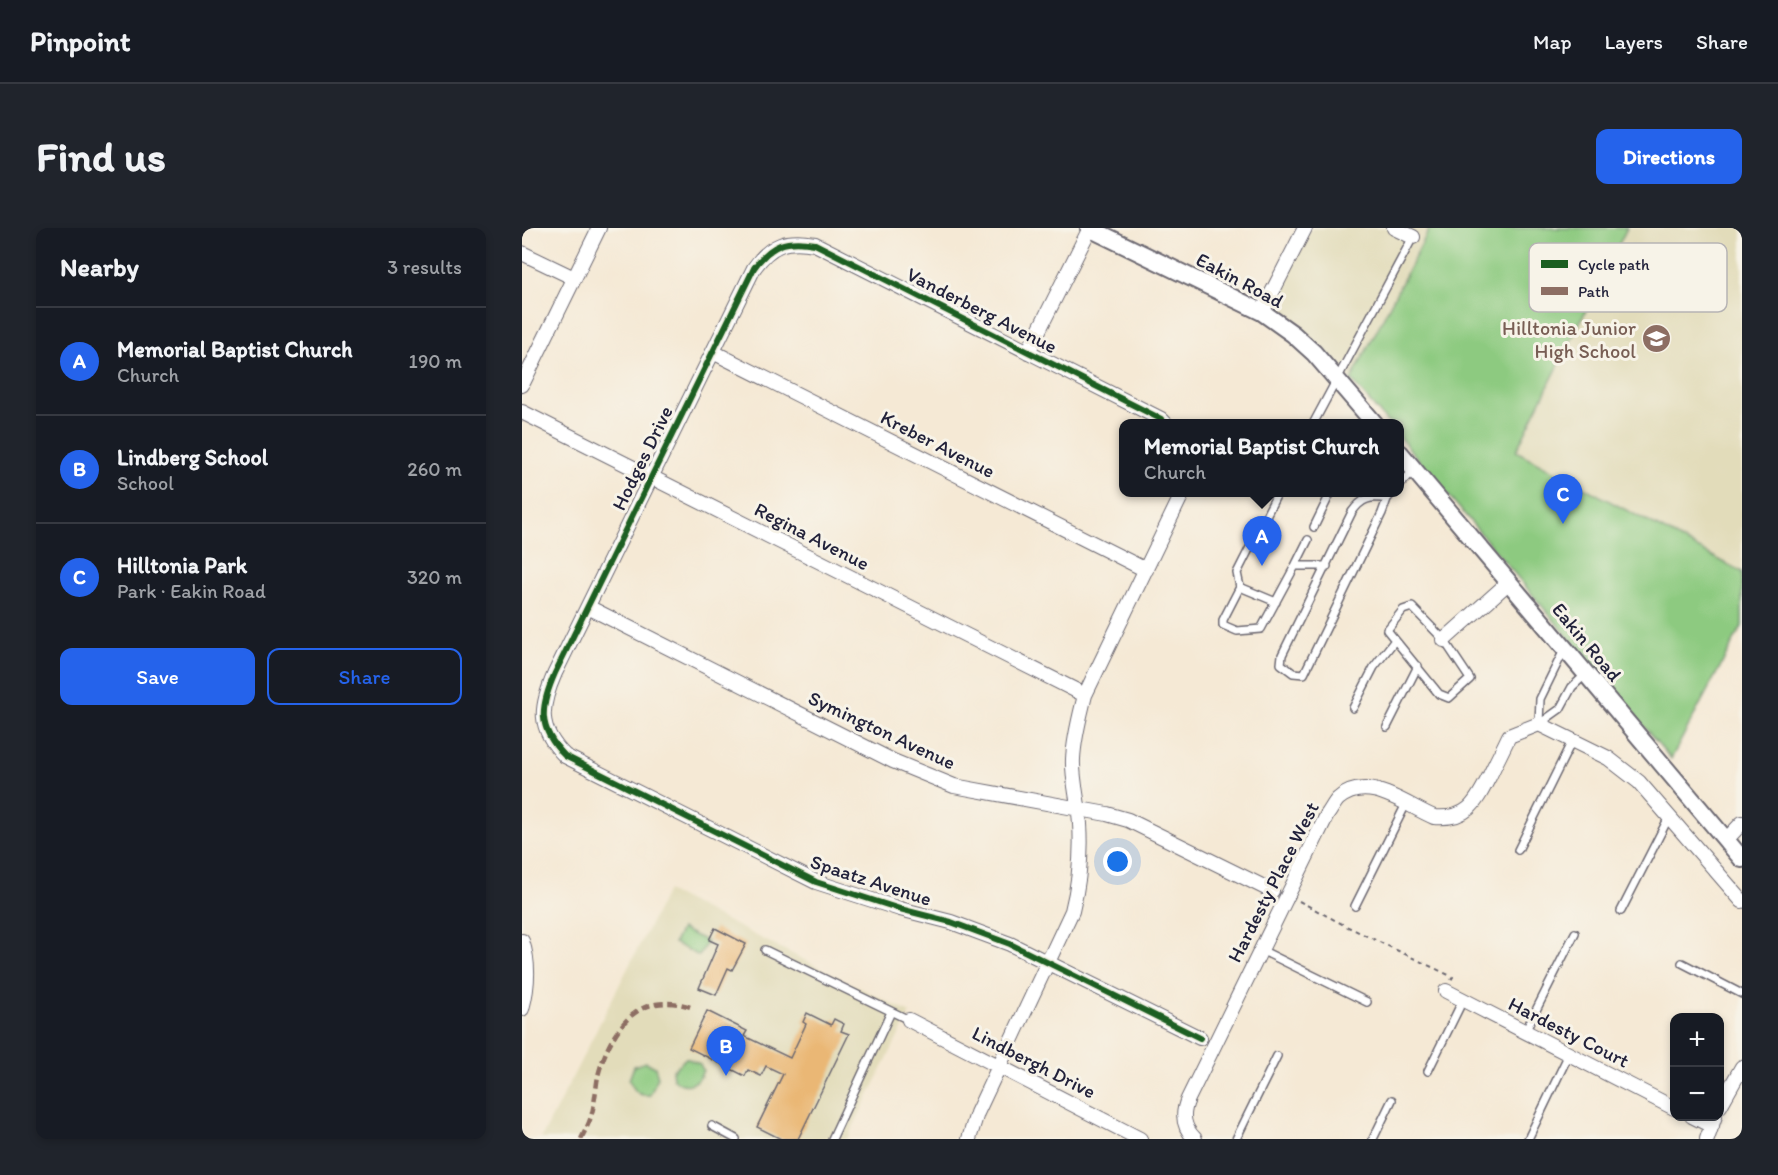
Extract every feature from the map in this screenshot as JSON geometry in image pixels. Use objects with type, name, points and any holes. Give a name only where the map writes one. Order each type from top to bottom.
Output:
[{"type":"street","points":[[522,385],[598,228]]},
{"type":"street","points":[[1028,352],[1090,228]]},
{"type":"street","name":"Eakin Road","points":[[1090,228],[1262,312],[1303,342],[1336,378],[1367,419]]},
{"type":"street","points":[[1262,312],[1304,228]]},
{"type":"street","points":[[1394,228],[1413,237]]},
{"type":"street","name":"Vanderberg Avenue","points":[[780,245],[797,241],[815,244],[1161,419]]},
{"type":"street","name":"Hodges Drive","points":[[545,696],[754,268],[764,254],[780,245]]},
{"type":"street","points":[[522,253],[574,278]]},
{"type":"street","name":"Kreber Avenue","points":[[713,352],[1146,570]]},
{"type":"street","name":"Regina Avenue","points":[[522,412],[1085,695]]},
{"type":"street","name":"Eakin Road","points":[[1404,458],[1742,859]]},
{"type":"street","points":[[969,1139],[977,1113],[1072,911],[1078,888],[1080,823],[1074,790],[1073,760],[1076,731],[1085,695],[1181,497]]},
{"type":"street","points":[[1444,640],[1509,582]]},
{"type":"street","name":"Symington Avenue","points":[[588,606],[913,770],[954,786],[1107,814],[1148,828],[1272,891]]},
{"type":"street","name":"Spaatz Avenue","points":[[545,696],[543,719],[551,740],[565,756],[816,882],[900,909],[951,922],[1010,944],[1200,1038]]},
{"type":"street","points":[[1539,724],[1608,758],[1639,782],[1742,901]]},
{"type":"street","name":"Hardesty Place West","points":[[1195,1139],[1189,1133],[1183,1120],[1188,1099],[1327,814],[1338,799],[1354,790],[1376,790],[1434,817],[1444,818],[1462,813],[1477,800],[1509,736],[1539,724]]},
{"type":"street","points":[[1726,840],[1742,823]]},
{"type":"street","points":[[522,940],[527,981],[522,1009]]},
{"type":"street","name":"Hardesty Court","points":[[1446,991],[1670,1106]]},
{"type":"street","name":"Lindbergh Drive","points":[[909,1020],[1140,1139]]},
{"type":"street","points":[[1724,1098],[1742,1067]]},
{"type":"lane","points":[[1315,419],[1413,237]]},
{"type":"lane","points":[[1404,481],[1414,470]]},
{"type":"lane","points":[[1276,497],[1238,573],[1240,588],[1223,620],[1223,625],[1229,630],[1237,631],[1261,629],[1308,540]]},
{"type":"lane","points":[[1314,527],[1329,497]]},
{"type":"lane","points":[[1370,497],[1360,501],[1282,655],[1281,664],[1293,673],[1304,674],[1382,513],[1387,499],[1378,497]]},
{"type":"lane","points":[[1295,566],[1327,566]]},
{"type":"lane","points":[[1240,588],[1276,602]]},
{"type":"lane","points":[[1412,607],[1444,640],[1470,679],[1449,698],[1439,694],[1395,640],[1387,630],[1403,610],[1412,607]]},
{"type":"lane","points":[[1353,708],[1374,668],[1395,640]]},
{"type":"lane","points":[[1539,724],[1540,699],[1565,648]]},
{"type":"lane","points":[[1387,727],[1418,666]]},
{"type":"lane","name":"Hardesty Place West","points":[[1539,724],[1560,709],[1572,687],[1586,674]]},
{"type":"lane","points":[[1518,850],[1572,741]]},
{"type":"lane","points":[[1355,906],[1406,804]]},
{"type":"lane","points":[[1621,911],[1669,817]]},
{"type":"lane","points":[[1526,1032],[1575,933]]},
{"type":"lane","points":[[765,950],[909,1020]]},
{"type":"lane","points":[[1261,950],[1367,1002]]},
{"type":"lane","points":[[1682,963],[1742,994]]},
{"type":"lane","points":[[1428,1071],[1463,1000]]},
{"type":"lane","points":[[832,1139],[891,1012]]},
{"type":"lane","points":[[1528,1139],[1569,1054]]},
{"type":"lane","points":[[1236,1139],[1277,1056]]},
{"type":"lane","points":[[1373,1139],[1392,1100]]},
{"type":"lane","points":[[711,1126],[736,1139]]},
{"type":"path","points":[[1288,894],[1346,926],[1453,977],[1446,991]]},
{"type":"shaded area","points":[[1312,228],[1430,228],[1351,380],[1331,369],[1265,314]]},
{"type":"shaded area","name":"Hilltonia Junior High School","points":[[1627,228],[1742,228],[1742,572],[1516,451],[1585,312],[1727,312],[1727,243],[1620,243]]},
{"type":"shaded area","points":[[667,891],[910,1013],[847,1139],[541,1139]]},
{"type":"green space","points":[[1430,228],[1627,228],[1620,243],[1529,243],[1529,312],[1585,312],[1516,451],[1742,572],[1742,626],[1671,759],[1404,443],[1404,419],[1385,419],[1351,380]]},
{"type":"green space","points":[[681,929],[707,941],[699,956],[674,943]]},
{"type":"green space","points":[[686,1058],[700,1064],[703,1070],[698,1080],[686,1085],[673,1078],[672,1071]]},
{"type":"green space","points":[[646,1062],[655,1067],[658,1077],[650,1095],[642,1095],[637,1092],[629,1080],[634,1066]]},
{"type":"building","points":[[715,928],[746,944],[732,970],[728,968],[716,995],[699,988],[718,944],[709,940]]},
{"type":"building","points":[[707,1011],[747,1031],[744,1036],[790,1058],[806,1024],[803,1022],[807,1013],[831,1025],[834,1019],[844,1024],[841,1031],[849,1034],[798,1139],[781,1139],[757,1127],[783,1074],[766,1066],[761,1076],[748,1070],[745,1076],[689,1048]]},
{"type":"marked path","points":[[581,1139],[591,1116],[601,1065],[611,1042],[625,1021],[634,1013],[656,1004],[675,1003],[693,1008]]},
{"type":"cycle path","points":[[1161,419],[815,244],[796,242],[780,245],[767,253],[754,268],[555,673],[546,696],[544,717],[550,736],[565,756],[816,882],[900,909],[951,922],[1010,944],[1200,1038]]},
{"type":"place","name":"Hilltonia Junior High School","points":[[1657,339]]},
{"type":"place","name":"Hilltonia Park","points":[[1563,524]]},
{"type":"place","name":"Memorial Baptist Church","points":[[1262,566]]},
{"type":"place","name":"Lindberg School","points":[[726,1076]]}]
